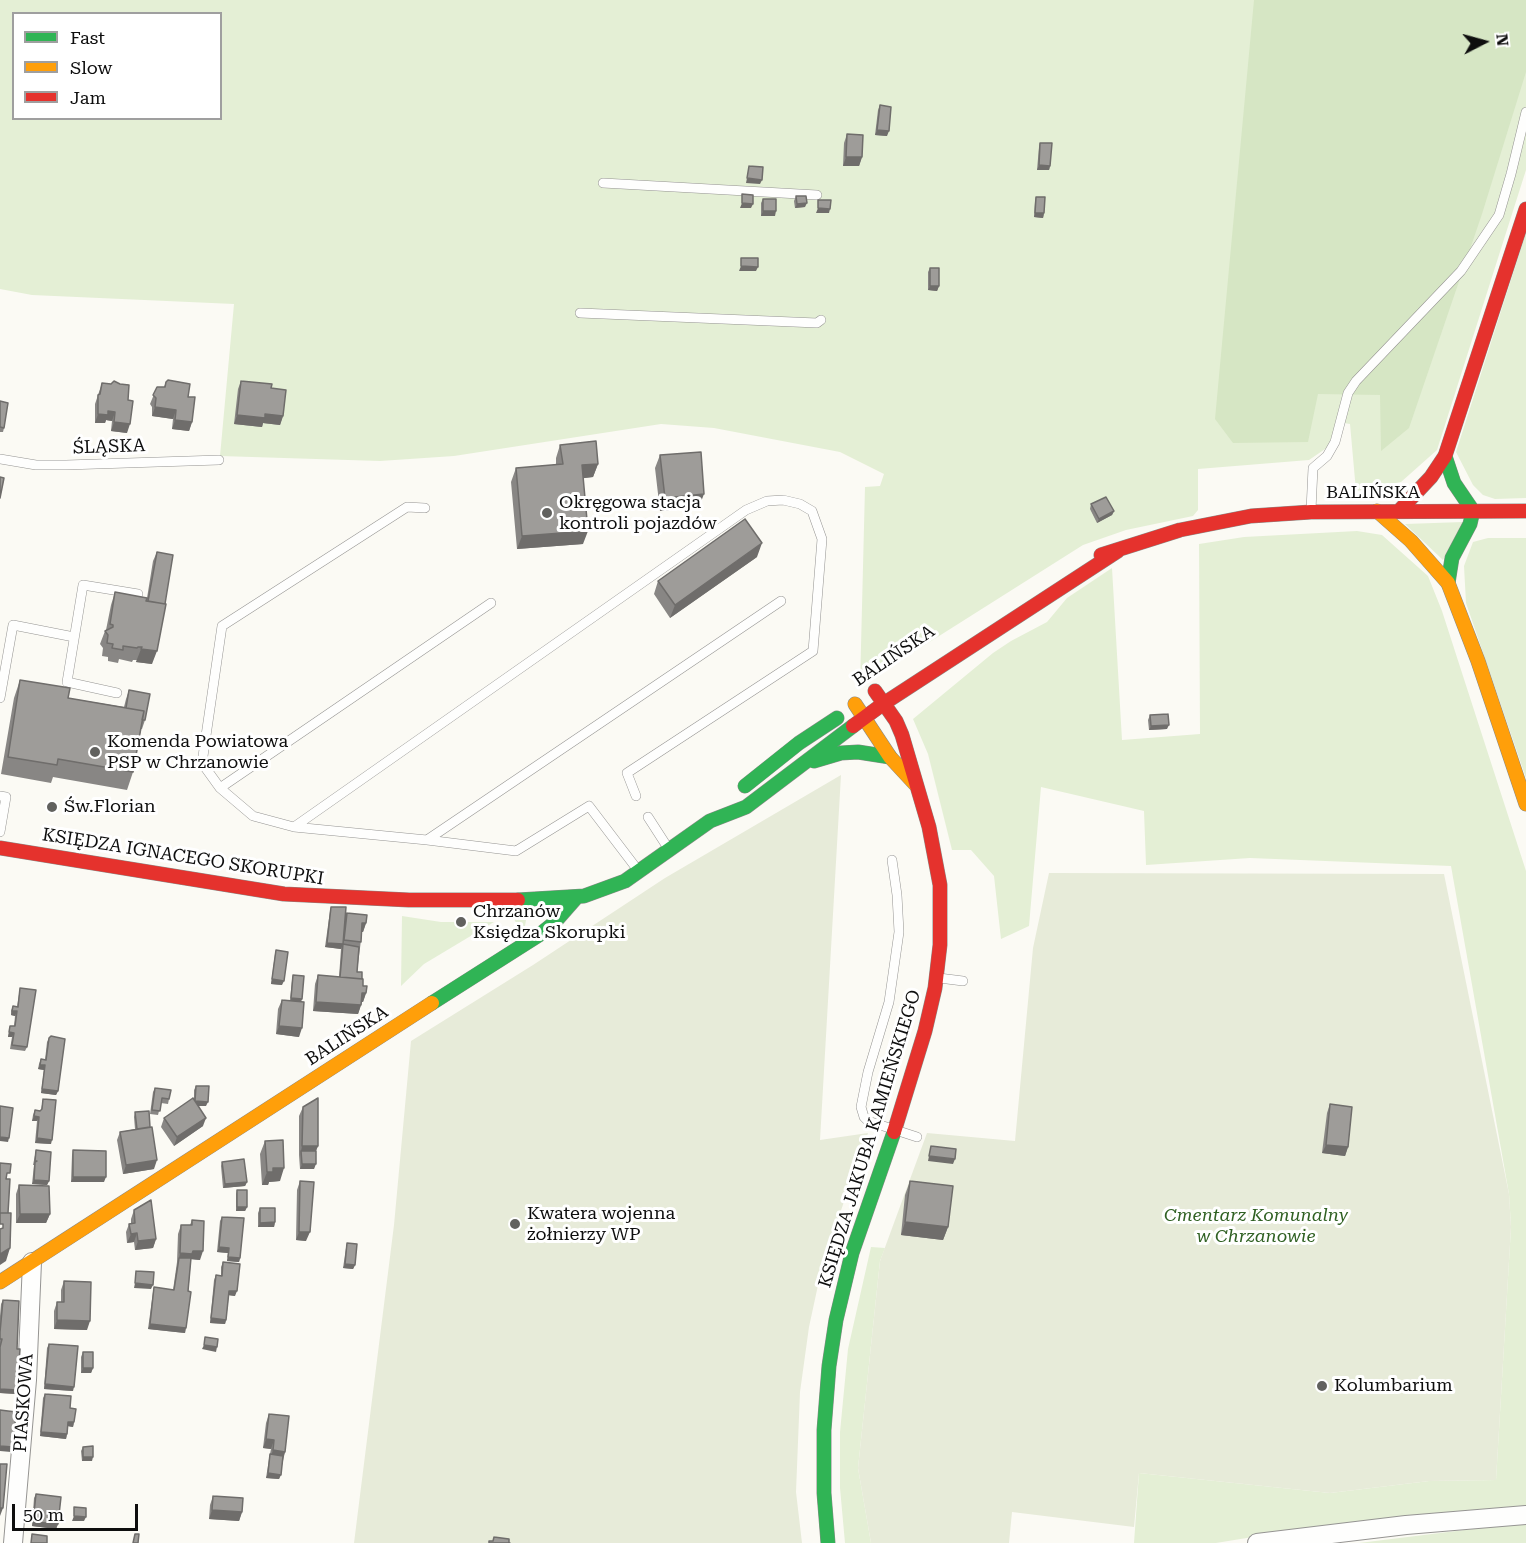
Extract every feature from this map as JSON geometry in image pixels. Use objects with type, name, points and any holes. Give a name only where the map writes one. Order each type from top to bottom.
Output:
[{"type":"main road","points":[[1399,511],[1431,477],[1445,456],[1526,209]]},
{"type":"main road","points":[[1445,456],[1454,483],[1473,511],[1470,524],[1452,558],[1448,583]]},
{"type":"main road","points":[[1377,511],[1411,541],[1448,583],[1478,661],[1526,804]]},
{"type":"main road","name":"BALIŃSKA","points":[[1068,566],[1203,524],[1251,516],[1311,512],[1526,511]]},
{"type":"main road","name":"BALIŃSKA","points":[[710,821],[746,807],[883,704],[1118,551]]},
{"type":"main road","name":"BALIŃSKA","points":[[0,1282],[529,941],[554,923],[576,898],[611,888],[639,871],[710,821],[739,790],[799,743],[880,688]]},
{"type":"main road","name":"KSIĘDZA JAKUBA KAMIEŃSKIEGO","points":[[828,1543],[823,1460],[832,1341],[852,1253],[925,1031],[940,945],[939,876],[932,838],[915,784],[910,757],[896,721],[883,704],[880,688]]},
{"type":"main road","points":[[855,704],[864,718]]},
{"type":"main road","name":"KSIĘDZA JAKUBA KAMIEŃSKIEGO","points":[[864,718],[890,758],[915,784]]},
{"type":"main road","points":[[799,768],[825,756],[841,753],[858,752],[890,758]]},
{"type":"main road","name":"KSIĘDZA IGNACEGO SKORUPKI","points":[[0,848],[284,894],[409,900],[576,898]]},
{"type":"main road","points":[[517,900],[526,904],[535,918],[529,941]]},
{"type":"street","name":"PIASKOWA","points":[[13,1543],[27,1380],[32,1262]]},
{"type":"street","points":[[1257,1543],[1406,1525],[1526,1515]]},
{"type":"lane","points":[[1311,512],[1313,468],[1327,456],[1335,442],[1348,393],[1356,381],[1461,271],[1499,215],[1512,174],[1526,112]]},
{"type":"lane","points":[[603,183],[818,195]]},
{"type":"lane","points":[[580,313],[817,323],[821,320]]},
{"type":"lane","name":"ŚLĄSKA","points":[[0,459],[36,465],[219,460]]},
{"type":"lane","points":[[294,827],[746,510],[767,501],[783,500],[800,504],[812,511],[822,539],[813,651],[627,773],[636,796]]},
{"type":"lane","points":[[425,508],[406,507],[222,626],[202,763],[220,789],[253,816],[294,827],[427,840],[516,852],[589,806],[639,871]]},
{"type":"lane","points":[[117,693],[67,682],[83,585],[138,594]]},
{"type":"lane","points":[[427,840],[781,601]]},
{"type":"lane","points":[[220,789],[491,603]]},
{"type":"lane","points":[[0,698],[13,625],[74,637]]},
{"type":"lane","points":[[0,796],[6,797],[0,832]]},
{"type":"lane","points":[[648,817],[669,849]]},
{"type":"lane","points":[[892,860],[899,932],[889,1002],[868,1072],[861,1107],[868,1121],[917,1137]]},
{"type":"lane","points":[[936,978],[963,981]]},
{"type":"green space","points":[[0,0],[1526,0],[1526,170],[1437,450],[1401,482],[1356,491],[1350,424],[1337,422],[1328,447],[1309,460],[1198,469],[1198,510],[1193,516],[1126,530],[1083,545],[860,686],[865,487],[880,486],[884,474],[840,452],[714,428],[661,424],[454,456],[380,461],[220,456],[234,304],[32,295],[0,289]]},
{"type":"green space","points":[[1254,0],[1526,0],[1526,72],[1482,214],[1409,428],[1381,451],[1380,395],[1318,394],[1308,442],[1233,443],[1215,419]]},
{"type":"green space","points":[[1526,233],[1526,498],[1495,499],[1483,495],[1473,485],[1456,452]]},
{"type":"green space","points":[[1463,522],[1443,560],[1405,524]]},
{"type":"green space","points":[[1357,531],[1382,535],[1428,576],[1442,611],[1526,871],[1526,1507],[1277,1533],[1216,1543],[1134,1543],[1139,1473],[1330,1493],[1429,1481],[1496,1480],[1511,1227],[1509,1194],[1451,866],[1250,858],[1146,865],[1144,811],[1041,787],[1029,926],[1001,939],[994,876],[971,850],[952,850],[928,754],[913,719],[993,653],[1047,622],[1067,598],[1112,568],[1122,740],[1200,734],[1199,544],[1244,537]]},
{"type":"green space","points":[[1488,538],[1526,538],[1526,778],[1466,603],[1464,566],[1473,542]]},
{"type":"green space","points":[[841,775],[820,1140],[868,1133],[823,1262],[809,1327],[800,1392],[796,1492],[802,1543],[354,1543],[394,1225],[411,1041],[533,965],[665,878]]},
{"type":"green space","name":"Cmentarz Komunalny w Chrzanowie","points":[[1049,873],[1444,874],[1509,1194],[1511,1227],[1496,1480],[1429,1481],[1330,1493],[1139,1473],[1134,1527],[1012,1512],[1009,1543],[871,1543],[858,1468],[880,1261],[927,1133],[1015,1141],[1033,948]]},
{"type":"green space","points":[[508,909],[522,913],[526,920],[521,931]]},
{"type":"green space","points":[[402,916],[441,922],[494,922],[424,964],[401,986]]},
{"type":"green space","points":[[871,1247],[885,1248],[880,1261],[858,1468],[871,1543],[845,1543],[840,1488],[840,1432],[848,1349]]},
{"type":"green space","points":[[1526,1524],[1526,1543],[1359,1543],[1505,1525]]},
{"type":"building","points":[[880,105],[891,107],[889,131],[877,130]]},
{"type":"building","points":[[847,134],[863,135],[862,157],[846,157]]},
{"type":"building","points":[[1040,143],[1052,143],[1050,166],[1039,165]]},
{"type":"building","points":[[749,166],[763,167],[762,180],[747,178]]},
{"type":"building","points":[[742,194],[753,195],[753,204],[742,203]]},
{"type":"building","points":[[796,196],[806,196],[807,203],[797,204]]},
{"type":"building","points":[[1036,197],[1045,197],[1044,213],[1035,213]]},
{"type":"building","points":[[763,199],[776,199],[776,211],[763,211]]},
{"type":"building","points":[[818,200],[831,200],[830,209],[818,208]]},
{"type":"building","points":[[741,258],[758,258],[758,267],[741,266]]},
{"type":"building","points":[[930,268],[939,268],[939,286],[930,286]]},
{"type":"building","points":[[168,380],[190,384],[188,397],[195,397],[192,422],[175,420],[176,410],[155,407],[156,398],[153,395],[157,387],[165,387]]},
{"type":"building","points":[[114,381],[129,385],[128,400],[133,401],[130,424],[114,422],[115,412],[108,411],[108,415],[98,414],[98,395],[102,383],[111,384]]},
{"type":"building","points":[[241,381],[272,384],[271,388],[286,390],[283,416],[265,414],[265,418],[237,415]]},
{"type":"building","points":[[0,401],[8,403],[4,428],[0,427]]},
{"type":"building","name":"Okręgowa stacja kontroli pojazdów","points":[[596,441],[598,464],[582,465],[588,531],[522,536],[516,468],[563,464],[560,445]]},
{"type":"building","points":[[701,452],[704,494],[665,498],[660,455]]},
{"type":"building","points":[[0,477],[4,478],[0,498]]},
{"type":"building","points":[[1106,497],[1114,511],[1099,519],[1091,504]]},
{"type":"building","points":[[745,519],[762,543],[675,605],[658,581]]},
{"type":"building","points":[[157,552],[173,555],[165,604],[148,601]]},
{"type":"building","points":[[115,592],[166,604],[157,651],[123,646],[123,650],[112,648],[113,644],[107,643],[108,635],[105,631],[113,627],[110,624]]},
{"type":"building","points":[[20,680],[70,688],[68,698],[144,711],[133,772],[58,759],[57,765],[8,757]]},
{"type":"building","points":[[129,690],[150,694],[145,720],[142,720],[144,711],[126,708]]},
{"type":"building","points":[[1168,714],[1169,725],[1151,726],[1150,715]]},
{"type":"building","points":[[331,907],[346,907],[343,944],[327,943]]},
{"type":"building","points":[[347,913],[367,915],[366,923],[362,923],[361,942],[344,940]]},
{"type":"building","points":[[343,944],[359,947],[357,972],[362,972],[362,979],[340,977]]},
{"type":"building","points":[[276,950],[288,952],[284,981],[272,979]]},
{"type":"building","points":[[293,975],[304,976],[302,999],[291,998]]},
{"type":"building","points":[[318,975],[363,979],[363,986],[367,986],[366,993],[362,993],[361,1005],[316,1002]]},
{"type":"building","points":[[20,988],[36,990],[27,1047],[12,1045],[14,1033],[9,1032],[10,1026],[15,1026],[17,1011],[12,1011],[13,1006],[18,1007]]},
{"type":"building","points":[[282,1000],[304,1002],[302,1028],[279,1026]]},
{"type":"building","points":[[51,1036],[65,1039],[58,1091],[42,1089],[45,1065],[40,1065],[41,1059],[46,1060]]},
{"type":"building","points":[[196,1086],[209,1086],[208,1102],[195,1101]]},
{"type":"building","points":[[155,1088],[171,1090],[169,1099],[162,1098],[160,1111],[152,1110]]},
{"type":"building","points":[[193,1098],[206,1118],[177,1137],[164,1118]]},
{"type":"building","points":[[318,1098],[318,1146],[302,1146],[303,1107]]},
{"type":"building","points":[[43,1099],[56,1100],[52,1140],[37,1138],[39,1117],[34,1116],[35,1110],[42,1109]]},
{"type":"building","points":[[1330,1104],[1352,1107],[1348,1147],[1326,1145]]},
{"type":"building","points":[[0,1106],[13,1108],[9,1138],[0,1137]]},
{"type":"building","points":[[149,1111],[150,1127],[137,1129],[135,1112]]},
{"type":"building","points":[[152,1127],[157,1160],[126,1165],[120,1132]]},
{"type":"building","points":[[283,1140],[284,1168],[273,1168],[273,1172],[267,1172],[265,1141]]},
{"type":"building","points":[[931,1146],[956,1149],[955,1159],[929,1156]]},
{"type":"building","points":[[36,1150],[51,1152],[49,1181],[34,1180]]},
{"type":"building","points":[[73,1150],[106,1151],[106,1177],[73,1177]]},
{"type":"building","points":[[301,1151],[316,1151],[316,1164],[302,1164]]},
{"type":"building","points":[[244,1159],[247,1182],[225,1184],[222,1162]]},
{"type":"building","points":[[0,1163],[11,1164],[10,1173],[7,1173],[6,1179],[10,1179],[8,1213],[0,1213]]},
{"type":"building","points":[[300,1181],[314,1182],[310,1232],[299,1232]]},
{"type":"building","points":[[910,1181],[953,1186],[948,1227],[905,1222]]},
{"type":"building","points":[[19,1185],[49,1186],[50,1214],[20,1214]]},
{"type":"building","points":[[237,1190],[247,1190],[247,1207],[237,1207]]},
{"type":"building","points":[[151,1200],[156,1239],[138,1241],[137,1233],[131,1234],[129,1224],[135,1223],[134,1210]]},
{"type":"building","points":[[260,1208],[275,1208],[275,1222],[260,1223]]},
{"type":"building","points":[[0,1213],[11,1213],[10,1248],[0,1254],[0,1229],[3,1228],[3,1224],[0,1224]]},
{"type":"building","points":[[222,1217],[244,1218],[240,1258],[228,1257],[229,1248],[219,1247]]},
{"type":"building","points":[[192,1220],[204,1221],[203,1251],[193,1251],[192,1254],[180,1253],[181,1225],[192,1225]]},
{"type":"building","points":[[347,1243],[357,1244],[355,1265],[345,1264]]},
{"type":"building","points":[[179,1258],[191,1258],[188,1291],[191,1292],[186,1328],[150,1324],[154,1287],[174,1290]]},
{"type":"building","points":[[223,1262],[240,1264],[237,1291],[229,1291],[226,1320],[211,1318],[216,1275],[222,1276]]},
{"type":"building","points":[[136,1271],[154,1272],[153,1285],[135,1283]]},
{"type":"building","points":[[64,1281],[91,1282],[90,1321],[57,1320],[57,1302],[64,1302]]},
{"type":"building","points":[[3,1300],[19,1301],[17,1349],[20,1349],[17,1390],[0,1389],[2,1339],[0,1339],[0,1332]]},
{"type":"building","points":[[205,1337],[218,1339],[217,1347],[204,1345]]},
{"type":"building","points":[[49,1344],[78,1346],[74,1387],[45,1384]]},
{"type":"building","points":[[83,1352],[93,1352],[93,1368],[83,1368]]},
{"type":"building","points":[[45,1394],[71,1396],[70,1408],[76,1409],[74,1422],[68,1422],[67,1434],[41,1432]]},
{"type":"building","points":[[0,1410],[16,1412],[13,1447],[0,1446]]},
{"type":"building","points":[[269,1414],[289,1416],[285,1452],[273,1450],[274,1440],[266,1439]]},
{"type":"building","points":[[93,1446],[93,1457],[83,1457],[83,1447]]},
{"type":"building","points":[[270,1454],[283,1456],[281,1475],[268,1473]]},
{"type":"building","points":[[0,1464],[7,1464],[3,1508],[0,1508]]},
{"type":"building","points":[[36,1494],[61,1497],[58,1524],[33,1522]]},
{"type":"building","points":[[213,1496],[243,1498],[242,1512],[212,1510]]},
{"type":"building","points":[[74,1507],[86,1508],[86,1517],[74,1516]]},
{"type":"building","points":[[32,1534],[47,1536],[47,1543],[31,1543]]},
{"type":"building","points":[[135,1534],[139,1534],[138,1543],[133,1543]]},
{"type":"building","points":[[494,1537],[509,1539],[509,1543],[489,1543]]},
{"type":"traffic: fast","points":[[1445,456],[1454,483],[1473,511],[1470,524],[1452,558],[1448,583]]},
{"type":"traffic: fast","points":[[745,786],[799,743],[837,718]]},
{"type":"traffic: fast","points":[[518,900],[584,896],[625,881],[710,821],[746,807],[853,726]]},
{"type":"traffic: fast","points":[[814,761],[841,753],[858,752],[890,757]]},
{"type":"traffic: fast","points":[[432,1003],[539,935],[554,923],[576,898]]},
{"type":"traffic: fast","points":[[828,1543],[824,1493],[824,1430],[829,1366],[836,1320],[852,1253],[894,1132]]},
{"type":"traffic: slow","points":[[1377,511],[1411,541],[1448,583],[1478,661],[1526,804]]},
{"type":"traffic: slow","points":[[855,704],[890,757],[915,784]]},
{"type":"traffic: slow","points":[[0,1282],[432,1003]]},
{"type":"traffic: jam","points":[[1399,511],[1431,477],[1445,456],[1526,209]]},
{"type":"traffic: jam","points":[[1101,555],[1180,530],[1251,516],[1311,512],[1526,511]]},
{"type":"traffic: jam","points":[[853,726],[883,704],[1118,551]]},
{"type":"traffic: jam","points":[[875,691],[896,721],[902,735],[929,827],[940,885],[940,945],[935,988],[925,1031],[894,1132]]},
{"type":"traffic: jam","points":[[0,848],[284,894],[409,900],[518,900]]},
{"type":"place","name":"Okręgowa stacja kontroli pojazdów","points":[[547,513]]},
{"type":"place","name":"Komenda Powiatowa PSP w Chrzanowie","points":[[95,752]]},
{"type":"place","name":"Św.Florian","points":[[52,807]]},
{"type":"place","name":"Chrzanów Księdza Skorupki","points":[[461,922]]},
{"type":"place","name":"Kwatera wojenna żołnierzy WP","points":[[515,1224]]},
{"type":"place","name":"Kolumbarium","points":[[1322,1386]]}]
